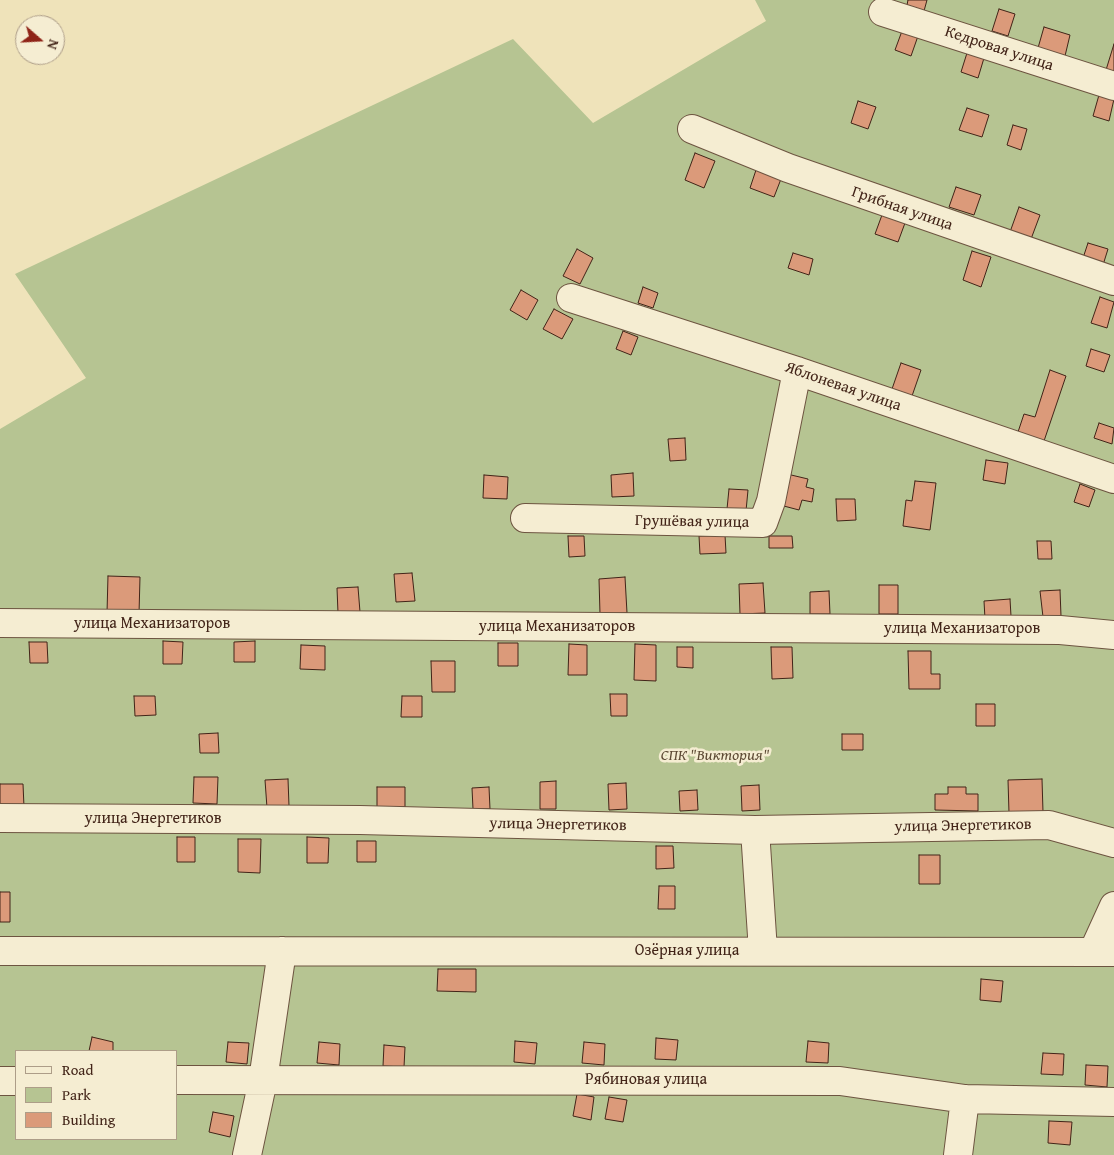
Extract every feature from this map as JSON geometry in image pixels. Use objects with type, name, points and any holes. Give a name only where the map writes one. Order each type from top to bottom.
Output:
[{"type":"street","name":"Кедровая улица","points":[[884,12],[1114,86]]},
{"type":"street","name":"Грибная улица","points":[[692,129],[788,168],[1114,281]]},
{"type":"street","name":"Яблоневая улица","points":[[572,298],[797,371],[1114,479]]},
{"type":"street","name":"Грушёвая улица","points":[[526,518],[763,523],[771,501],[797,371]]},
{"type":"street","name":"улица Механизаторов","points":[[0,622],[1060,630],[1114,635]]},
{"type":"street","name":"улица Энергетиков","points":[[0,818],[360,820],[755,830],[1049,825],[1114,843]]},
{"type":"street","points":[[755,830],[763,951]]},
{"type":"street","points":[[1103,952],[1114,906]]},
{"type":"street","points":[[0,951],[282,951],[263,1080],[247,1155]]},
{"type":"street","name":"Озёрная улица","points":[[282,951],[1103,952]]},
{"type":"street","name":"Рябиновая улица","points":[[178,1080],[840,1081],[965,1099],[1114,1102]]},
{"type":"street","points":[[0,1081],[15,1081]]},
{"type":"street","points":[[958,1155],[965,1099]]},
{"type":"green space","name":"СПК \"Виктория\"","points":[[755,0],[1114,0],[1114,1155],[0,1155],[0,429],[86,378],[15,274],[513,39],[593,123],[766,21]]},
{"type":"building","points":[[908,0],[927,0],[924,11],[907,5]]},
{"type":"building","points":[[999,9],[1015,14],[1008,36],[992,31]]},
{"type":"building","points":[[1044,27],[1070,35],[1065,56],[1038,48]]},
{"type":"building","points":[[902,31],[918,36],[911,56],[895,50]]},
{"type":"building","points":[[1114,44],[1114,73],[1106,70]]},
{"type":"building","points":[[967,53],[984,58],[978,78],[961,72]]},
{"type":"building","points":[[1099,95],[1114,99],[1109,121],[1093,116]]},
{"type":"building","points":[[858,101],[876,107],[868,129],[851,123]]},
{"type":"building","points":[[967,108],[989,115],[982,137],[959,130]]},
{"type":"building","points":[[1013,125],[1027,129],[1021,150],[1007,145]]},
{"type":"building","points":[[695,153],[715,161],[704,188],[685,180]]},
{"type":"building","points":[[756,170],[781,179],[774,197],[750,188]]},
{"type":"building","points":[[956,187],[981,195],[974,215],[949,207]]},
{"type":"building","points":[[1019,207],[1040,215],[1031,239],[1010,232]]},
{"type":"building","points":[[882,215],[905,223],[898,242],[875,234]]},
{"type":"building","points":[[1088,243],[1108,249],[1103,265],[1083,258]]},
{"type":"building","points":[[577,249],[593,258],[580,284],[563,276]]},
{"type":"building","points":[[972,251],[991,257],[981,287],[963,280]]},
{"type":"building","points":[[793,253],[813,259],[809,275],[788,268]]},
{"type":"building","points":[[643,287],[658,293],[653,308],[638,303]]},
{"type":"building","points":[[521,290],[538,300],[527,320],[510,310]]},
{"type":"building","points":[[1100,297],[1114,302],[1107,328],[1091,323]]},
{"type":"building","points":[[554,309],[573,319],[562,339],[543,329]]},
{"type":"building","points":[[623,331],[638,337],[631,355],[616,349]]},
{"type":"building","points":[[1091,349],[1110,355],[1104,372],[1086,366]]},
{"type":"building","points":[[901,363],[921,370],[912,396],[892,389]]},
{"type":"building","points":[[1050,370],[1066,376],[1044,441],[1018,432],[1024,414],[1035,417]]},
{"type":"building","points":[[1099,423],[1114,428],[1112,444],[1094,438]]},
{"type":"building","points":[[685,438],[686,460],[670,461],[668,439]]},
{"type":"building","points":[[986,460],[1008,463],[1005,484],[983,480]]},
{"type":"building","points":[[633,473],[634,496],[612,497],[611,475]]},
{"type":"building","points":[[787,474],[808,479],[806,487],[814,489],[812,502],[802,500],[799,510],[780,505]]},
{"type":"building","points":[[484,475],[508,477],[507,499],[483,498]]},
{"type":"building","points":[[915,481],[936,483],[930,530],[903,526],[906,500],[912,501]]},
{"type":"building","points":[[1080,484],[1095,490],[1089,507],[1074,502]]},
{"type":"building","points":[[729,489],[748,490],[746,511],[727,509]]},
{"type":"building","points":[[836,499],[855,499],[856,520],[837,521]]},
{"type":"building","points":[[725,535],[726,553],[700,554],[699,536]]},
{"type":"building","points":[[568,536],[584,536],[585,556],[569,557]]},
{"type":"building","points":[[769,536],[792,536],[793,548],[769,548]]},
{"type":"building","points":[[1037,541],[1051,541],[1052,559],[1038,559]]},
{"type":"building","points":[[412,573],[415,601],[396,602],[394,574]]},
{"type":"building","points":[[108,576],[140,577],[139,614],[107,613]]},
{"type":"building","points":[[625,577],[627,613],[600,614],[599,579]]},
{"type":"building","points":[[763,583],[765,613],[740,614],[739,584]]},
{"type":"building","points":[[879,585],[898,585],[898,614],[879,614]]},
{"type":"building","points":[[358,587],[360,612],[338,613],[337,588]]},
{"type":"building","points":[[1060,590],[1061,616],[1043,617],[1040,591]]},
{"type":"building","points":[[829,591],[830,614],[810,614],[810,592]]},
{"type":"building","points":[[1010,599],[1011,616],[985,619],[984,601]]},
{"type":"building","points":[[163,641],[183,642],[182,664],[163,664]]},
{"type":"building","points":[[255,641],[255,662],[234,662],[234,642]]},
{"type":"building","points":[[29,642],[47,642],[48,663],[30,663]]},
{"type":"building","points":[[498,643],[518,643],[518,666],[498,666]]},
{"type":"building","points":[[569,644],[587,645],[587,675],[568,675]]},
{"type":"building","points":[[635,644],[656,645],[656,681],[634,680]]},
{"type":"building","points":[[301,645],[325,646],[325,670],[300,669]]},
{"type":"building","points":[[677,647],[693,647],[693,668],[677,667]]},
{"type":"building","points":[[771,647],[792,647],[793,678],[772,679]]},
{"type":"building","points":[[908,651],[931,651],[931,674],[940,674],[940,689],[909,689]]},
{"type":"building","points":[[431,661],[455,661],[455,692],[432,692]]},
{"type":"building","points":[[610,694],[627,694],[627,716],[611,716]]},
{"type":"building","points":[[134,696],[155,696],[156,715],[135,716]]},
{"type":"building","points":[[402,696],[422,696],[422,717],[401,717]]},
{"type":"building","points":[[976,704],[995,704],[995,726],[976,726]]},
{"type":"building","points":[[218,733],[219,753],[200,753],[199,734]]},
{"type":"building","points":[[842,734],[863,734],[863,750],[842,750]]},
{"type":"building","points":[[194,777],[218,777],[217,804],[193,803]]},
{"type":"building","points":[[288,779],[289,806],[267,808],[265,780]]},
{"type":"building","points":[[1042,779],[1043,812],[1009,813],[1008,780]]},
{"type":"building","points":[[556,781],[556,809],[540,809],[540,782]]},
{"type":"building","points":[[626,783],[627,809],[609,810],[608,784]]},
{"type":"building","points":[[0,784],[23,784],[24,807],[0,807]]},
{"type":"building","points":[[759,785],[760,810],[742,811],[741,786]]},
{"type":"building","points":[[377,787],[405,787],[405,807],[377,807]]},
{"type":"building","points":[[489,787],[490,809],[473,809],[472,788]]},
{"type":"building","points":[[948,787],[966,787],[966,794],[978,794],[978,811],[935,810],[935,794],[948,794]]},
{"type":"building","points":[[697,790],[698,810],[680,811],[679,791]]},
{"type":"building","points":[[177,837],[195,837],[195,862],[177,862]]},
{"type":"building","points":[[307,837],[329,838],[328,863],[307,863]]},
{"type":"building","points":[[238,839],[261,839],[260,873],[238,872]]},
{"type":"building","points":[[357,841],[376,841],[376,862],[357,862]]},
{"type":"building","points":[[656,846],[673,846],[674,868],[656,869]]},
{"type":"building","points":[[919,855],[940,855],[940,884],[919,884]]},
{"type":"building","points":[[659,886],[675,886],[675,909],[658,909]]},
{"type":"building","points":[[0,892],[10,892],[10,922],[0,922]]},
{"type":"building","points":[[438,969],[476,969],[476,992],[437,991]]},
{"type":"building","points":[[981,979],[1003,981],[1001,1002],[980,1000]]},
{"type":"building","points":[[92,1037],[113,1042],[113,1050],[89,1050]]},
{"type":"building","points":[[656,1038],[678,1040],[676,1060],[655,1059]]},
{"type":"building","points":[[515,1041],[537,1043],[535,1064],[514,1062]]},
{"type":"building","points":[[808,1041],[829,1043],[828,1063],[806,1062]]},
{"type":"building","points":[[228,1042],[249,1043],[247,1064],[226,1062]]},
{"type":"building","points":[[319,1042],[340,1044],[339,1065],[317,1063]]},
{"type":"building","points":[[584,1042],[605,1044],[604,1065],[582,1063]]},
{"type":"building","points":[[384,1045],[405,1047],[404,1067],[383,1066]]},
{"type":"building","points":[[1043,1053],[1064,1054],[1063,1075],[1041,1074]]},
{"type":"building","points":[[1086,1065],[1108,1066],[1107,1087],[1085,1085]]},
{"type":"building","points":[[577,1094],[594,1097],[591,1120],[573,1116]]},
{"type":"building","points":[[609,1097],[627,1100],[623,1122],[605,1119]]},
{"type":"building","points":[[213,1112],[234,1116],[230,1137],[209,1132]]},
{"type":"building","points":[[1049,1121],[1072,1122],[1070,1145],[1048,1143]]}]
